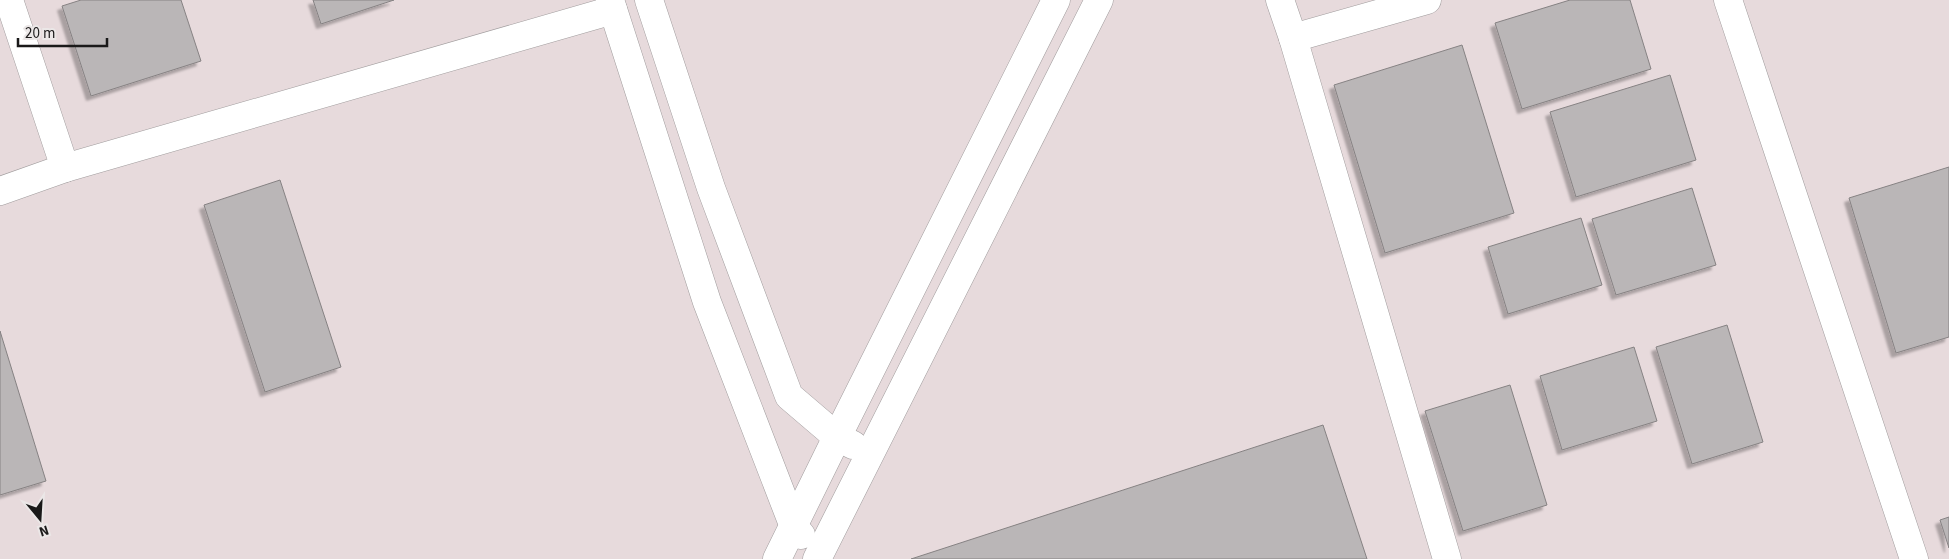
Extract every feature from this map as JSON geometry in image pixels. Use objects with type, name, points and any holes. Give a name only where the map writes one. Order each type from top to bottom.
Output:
[{"type":"street","points":[[10,0],[66,168]]},
{"type":"street","points":[[649,0],[711,188],[789,396],[836,437],[871,454]]},
{"type":"street","points":[[777,559],[836,437],[1056,0]]},
{"type":"street","points":[[0,191],[66,168],[611,5],[707,302],[794,527],[818,558],[1099,0]]},
{"type":"street","points":[[1280,0],[1293,38],[1447,559]]},
{"type":"street","points":[[1293,38],[1427,0]]},
{"type":"street","points":[[1728,0],[1914,559]]},
{"type":"shaded area","points":[[0,0],[1949,0],[1949,559],[0,559]]},
{"type":"building","points":[[81,0],[181,0],[201,61],[91,96],[62,6]]},
{"type":"building","points":[[313,0],[394,0],[321,24]]},
{"type":"building","points":[[1570,0],[1630,0],[1651,69],[1522,109],[1495,23]]},
{"type":"building","points":[[1462,45],[1514,213],[1385,253],[1334,85]]},
{"type":"building","points":[[1670,75],[1696,160],[1576,197],[1550,112]]},
{"type":"building","points":[[1949,167],[1949,337],[1896,353],[1849,198]]},
{"type":"building","points":[[280,180],[341,367],[265,392],[204,205]]},
{"type":"building","points":[[1692,188],[1716,265],[1616,295],[1592,219]]},
{"type":"building","points":[[1581,218],[1602,285],[1508,314],[1488,247]]},
{"type":"building","points":[[1727,325],[1763,442],[1692,464],[1656,347]]},
{"type":"building","points":[[0,331],[46,481],[0,495]]},
{"type":"building","points":[[1634,347],[1657,421],[1562,450],[1540,376]]},
{"type":"building","points":[[1510,385],[1547,505],[1463,531],[1425,411]]},
{"type":"building","points":[[1323,425],[1367,559],[911,559]]},
{"type":"building","points":[[1949,517],[1949,548],[1940,520]]}]
